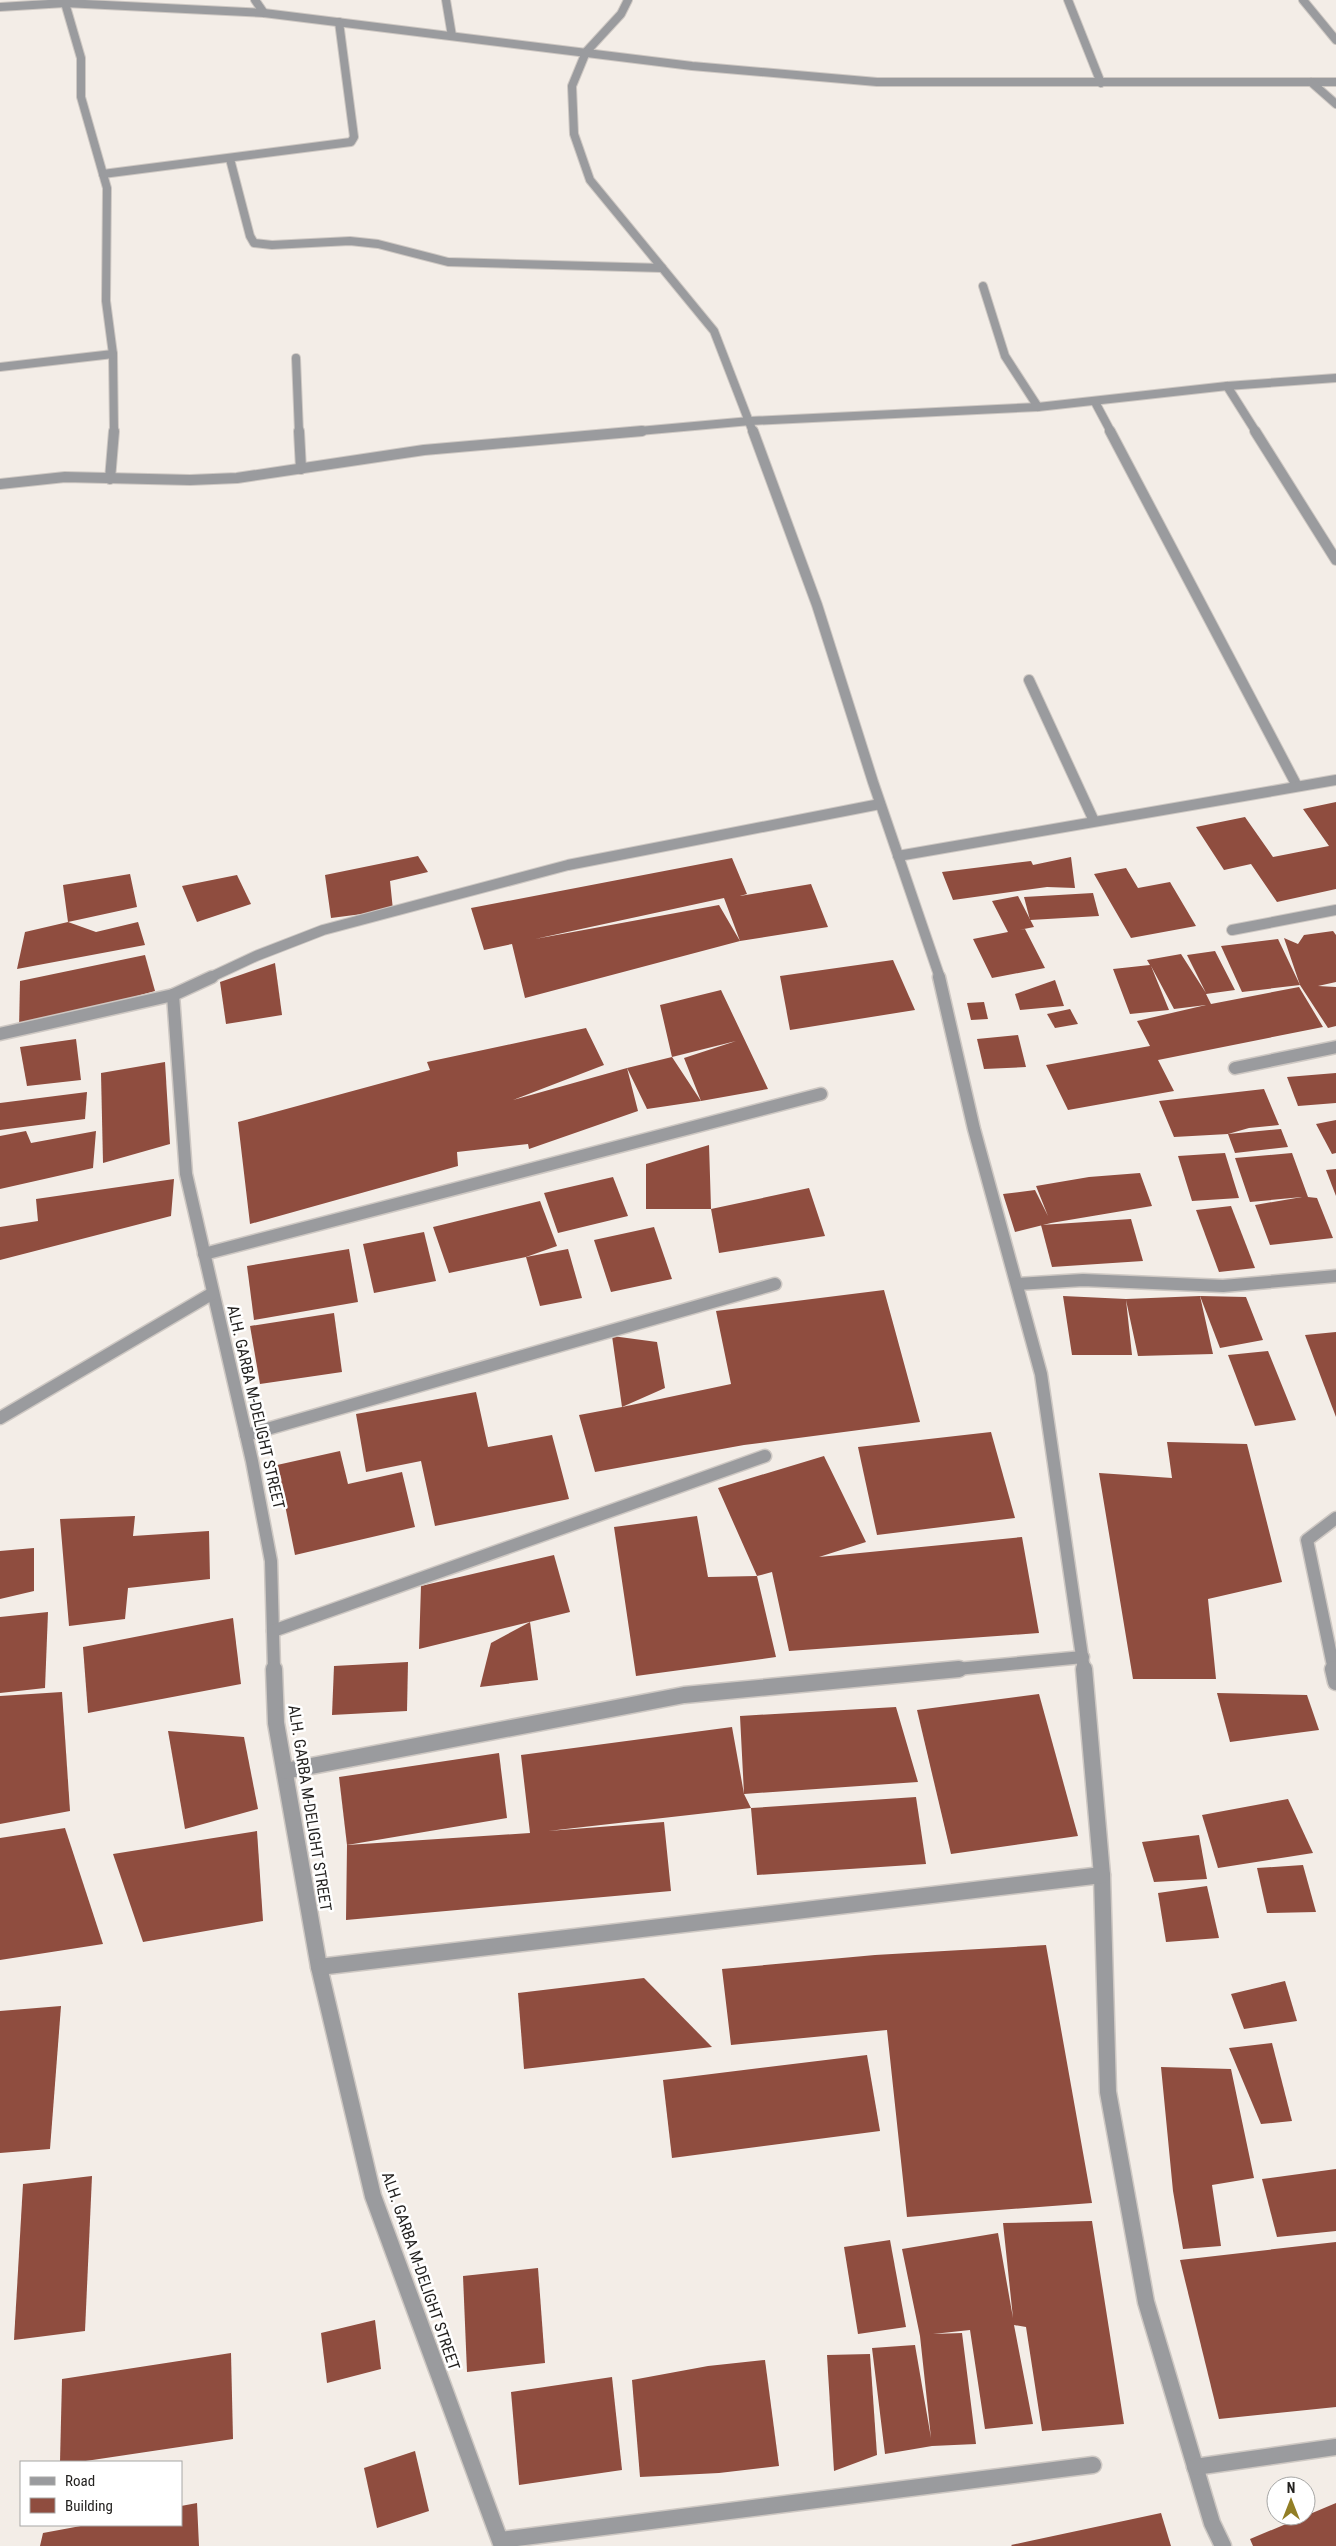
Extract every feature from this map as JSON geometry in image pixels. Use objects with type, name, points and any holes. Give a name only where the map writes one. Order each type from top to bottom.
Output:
[{"type":"street","points":[[255,0],[264,12]]},
{"type":"street","points":[[446,0],[452,36]]},
{"type":"street","points":[[628,0],[621,14],[586,52],[572,86],[574,134],[590,180],[714,331],[750,421],[817,604],[880,804],[942,985],[974,1129],[1041,1374],[1083,1657],[1102,1875],[1108,2092],[1146,2302],[1212,2523],[1223,2546]]},
{"type":"street","points":[[1068,0],[1101,83]]},
{"type":"street","points":[[1303,0],[1336,40]]},
{"type":"street","points":[[65,3],[81,58],[81,97],[107,188],[106,301],[113,354],[115,418],[110,479]]},
{"type":"street","points":[[0,7],[65,3],[264,12],[692,66],[877,82],[1336,82]]},
{"type":"street","points":[[103,174],[351,142],[354,137],[339,22]]},
{"type":"street","points":[[1311,82],[1336,104]]},
{"type":"street","points":[[230,159],[250,236],[254,243],[272,245],[350,240],[378,244],[448,262],[662,268]]},
{"type":"street","points":[[983,286],[1005,356],[1038,407]]},
{"type":"street","points":[[0,367],[113,354]]},
{"type":"street","points":[[296,358],[301,469]]},
{"type":"street","points":[[0,484],[65,477],[110,479],[237,478],[424,450],[750,421],[1038,407],[1227,386],[1336,378]]},
{"type":"street","points":[[1227,386],[1336,560]]},
{"type":"street","points":[[1095,402],[1297,786]]},
{"type":"street","points":[[1029,680],[1094,821]]},
{"type":"street","points":[[898,856],[1336,780]]},
{"type":"street","points":[[0,1034],[174,995],[256,956],[323,930],[620,854],[880,804]]},
{"type":"street","points":[[1232,930],[1336,910]]},
{"type":"street","name":"ALH. GARBA M-DELIGHT STREET","points":[[174,995],[186,1174],[246,1435],[271,1560],[276,1723],[318,1967],[373,2196],[501,2543]]},
{"type":"street","points":[[1235,1068],[1336,1047]]},
{"type":"street","points":[[204,1254],[822,1094]]},
{"type":"street","points":[[1017,1284],[1083,1280],[1223,1286],[1336,1276]]},
{"type":"street","points":[[246,1435],[775,1284]]},
{"type":"street","points":[[0,1418],[213,1293]]},
{"type":"street","points":[[273,1631],[765,1456]]},
{"type":"street","points":[[1336,1518],[1307,1540],[1336,1682]]},
{"type":"street","points":[[285,1771],[684,1695],[1083,1657]]},
{"type":"street","points":[[318,1967],[1102,1875]]},
{"type":"street","points":[[1195,2467],[1336,2447]]},
{"type":"street","points":[[501,2543],[1093,2465]]},
{"type":"building","points":[[1336,802],[1336,889],[1277,902],[1251,864],[1224,870],[1196,827],[1245,817],[1273,857],[1329,846],[1303,809]]},
{"type":"building","points":[[418,856],[428,872],[390,881],[393,910],[331,918],[325,875]]},
{"type":"building","points":[[1071,857],[1075,888],[1047,887],[953,900],[942,872],[1031,861],[1033,865]]},
{"type":"building","points":[[732,858],[747,894],[740,896],[811,884],[828,927],[740,941],[525,998],[512,944],[484,950],[471,908]],"holes":[[[724,898],[740,941],[719,905],[535,939]]]},
{"type":"building","points":[[1126,868],[1138,888],[1170,882],[1196,926],[1131,938],[1094,874]]},
{"type":"building","points":[[130,874],[137,907],[68,922],[63,885]]},
{"type":"building","points":[[237,875],[251,904],[197,922],[182,886]]},
{"type":"building","points":[[1093,893],[1099,916],[1030,920],[1024,897]]},
{"type":"building","points":[[1018,896],[1034,927],[1019,930],[1025,929],[1045,968],[992,978],[973,939],[1008,932],[992,901]]},
{"type":"building","points":[[68,922],[96,932],[138,922],[145,945],[17,969],[25,932]]},
{"type":"building","points":[[1333,931],[1336,935],[1336,982],[1318,986],[1336,987],[1336,1026],[1328,1028],[1300,985],[1284,938],[1298,944],[1304,935]]},
{"type":"building","points":[[1278,939],[1300,985],[1242,992],[1221,946]]},
{"type":"building","points":[[1215,951],[1235,990],[1206,994],[1211,1004],[1299,987],[1323,1027],[1158,1060],[1174,1091],[1068,1110],[1046,1065],[1150,1046],[1137,1021],[1206,1005],[1174,1009],[1151,966],[1169,1010],[1130,1014],[1113,969],[1150,965],[1147,960],[1181,954],[1206,993],[1187,955]]},
{"type":"building","points":[[145,955],[155,991],[19,1029],[20,981]]},
{"type":"building","points":[[893,960],[915,1010],[790,1030],[780,976]]},
{"type":"building","points":[[275,963],[282,1015],[226,1024],[220,982]]},
{"type":"building","points":[[1055,980],[1064,1006],[1020,1010],[1015,994]]},
{"type":"building","points":[[721,990],[768,1089],[701,1101],[684,1058],[736,1041],[672,1057],[660,1005]]},
{"type":"building","points":[[984,1002],[988,1019],[971,1020],[967,1003]]},
{"type":"building","points":[[1070,1009],[1078,1024],[1055,1028],[1047,1014]]},
{"type":"building","points":[[586,1028],[604,1065],[513,1100],[627,1068],[638,1111],[529,1149],[528,1144],[457,1152],[458,1166],[250,1224],[238,1122],[430,1070],[427,1062]]},
{"type":"building","points":[[1018,1035],[1026,1067],[984,1069],[977,1039]]},
{"type":"building","points":[[76,1039],[81,1080],[27,1086],[20,1047]]},
{"type":"building","points":[[672,1057],[701,1101],[647,1109],[627,1068]]},
{"type":"building","points":[[165,1062],[170,1144],[103,1163],[101,1073]]},
{"type":"building","points":[[1336,1073],[1336,1103],[1298,1106],[1287,1077]]},
{"type":"building","points":[[1264,1089],[1279,1125],[1249,1128],[1228,1134],[1174,1137],[1159,1101]]},
{"type":"building","points":[[87,1092],[85,1119],[0,1130],[0,1103]]},
{"type":"building","points":[[1336,1120],[1336,1153],[1332,1154],[1316,1124]]},
{"type":"building","points":[[1281,1129],[1288,1147],[1235,1153],[1228,1134]]},
{"type":"building","points":[[26,1131],[31,1143],[96,1131],[93,1168],[0,1189],[0,1136]]},
{"type":"building","points":[[709,1145],[711,1209],[646,1209],[646,1164]]},
{"type":"building","points":[[1225,1153],[1239,1198],[1192,1201],[1178,1156]]},
{"type":"building","points":[[1292,1153],[1308,1197],[1317,1198],[1333,1238],[1270,1245],[1255,1205],[1302,1197],[1250,1202],[1235,1158]]},
{"type":"building","points":[[1336,1169],[1336,1196],[1326,1170]]},
{"type":"building","points":[[1140,1173],[1152,1206],[1051,1223],[1015,1232],[1003,1194],[1035,1190],[1048,1216],[1036,1186],[1089,1177]]},
{"type":"building","points":[[613,1177],[628,1216],[558,1233],[544,1193]]},
{"type":"building","points":[[174,1179],[171,1216],[0,1260],[0,1227],[38,1221],[36,1199]]},
{"type":"building","points":[[809,1188],[825,1236],[719,1253],[711,1209]]},
{"type":"building","points":[[540,1201],[557,1246],[526,1257],[449,1273],[433,1227]]},
{"type":"building","points":[[1231,1206],[1255,1268],[1219,1272],[1196,1210]]},
{"type":"building","points":[[1131,1219],[1143,1261],[1052,1267],[1041,1225]]},
{"type":"building","points":[[654,1227],[672,1279],[611,1292],[594,1240]]},
{"type":"building","points":[[424,1232],[436,1281],[374,1293],[363,1244]]},
{"type":"building","points":[[349,1249],[358,1302],[254,1320],[247,1266]]},
{"type":"building","points":[[568,1249],[582,1298],[540,1306],[526,1257]]},
{"type":"building","points":[[884,1290],[920,1422],[744,1445],[595,1472],[579,1415],[731,1384],[716,1311]]},
{"type":"building","points":[[1063,1296],[1126,1299],[1200,1296],[1213,1354],[1138,1356],[1126,1300],[1132,1355],[1072,1355]]},
{"type":"building","points":[[1200,1296],[1246,1297],[1263,1340],[1220,1348]]},
{"type":"building","points":[[334,1313],[342,1372],[260,1384],[250,1326]]},
{"type":"building","points":[[1336,1332],[1336,1417],[1305,1335]]},
{"type":"building","points":[[612,1336],[657,1342],[665,1388],[622,1407]]},
{"type":"building","points":[[1268,1351],[1296,1420],[1255,1426],[1228,1355]]},
{"type":"building","points":[[476,1392],[488,1447],[552,1435],[569,1499],[435,1526],[421,1461],[366,1472],[356,1414]]},
{"type":"building","points":[[991,1432],[1015,1518],[877,1535],[858,1447]]},
{"type":"building","points":[[1167,1442],[1247,1444],[1282,1582],[1208,1599],[1216,1679],[1133,1679],[1099,1473],[1172,1478]]},
{"type":"building","points":[[340,1451],[348,1484],[402,1472],[415,1527],[295,1555],[277,1465]]},
{"type":"building","points":[[824,1456],[866,1542],[819,1557],[1022,1537],[1039,1633],[789,1651],[772,1572],[757,1576],[718,1488]]},
{"type":"building","points":[[135,1516],[133,1536],[209,1531],[210,1579],[128,1588],[125,1619],[69,1626],[60,1519]]},
{"type":"building","points":[[697,1516],[708,1577],[757,1576],[776,1657],[636,1676],[614,1527]]},
{"type":"building","points":[[34,1548],[34,1591],[0,1599],[0,1551]]},
{"type":"building","points":[[554,1555],[570,1612],[419,1649],[421,1586]]},
{"type":"building","points":[[48,1612],[45,1688],[0,1693],[0,1617]]},
{"type":"building","points":[[233,1618],[241,1684],[88,1713],[83,1647]]},
{"type":"building","points":[[530,1622],[538,1680],[480,1687],[491,1643]]},
{"type":"building","points":[[408,1662],[407,1711],[332,1715],[334,1666]]},
{"type":"building","points":[[62,1692],[70,1811],[0,1824],[0,1696]]},
{"type":"building","points":[[1217,1693],[1307,1695],[1319,1730],[1230,1742]]},
{"type":"building","points":[[1039,1694],[1078,1836],[951,1854],[917,1710]]},
{"type":"building","points":[[896,1707],[918,1782],[744,1794],[740,1716]]},
{"type":"building","points":[[732,1727],[744,1794],[751,1808],[548,1831],[664,1822],[671,1891],[346,1920],[347,1845],[530,1833],[521,1755]]},
{"type":"building","points":[[168,1731],[244,1737],[258,1809],[185,1829]]},
{"type":"building","points":[[499,1753],[507,1818],[347,1845],[339,1777]]},
{"type":"building","points":[[916,1797],[926,1864],[757,1875],[751,1808]]},
{"type":"building","points":[[1288,1799],[1313,1853],[1218,1868],[1202,1815]]},
{"type":"building","points":[[65,1828],[103,1944],[0,1960],[0,1838]]},
{"type":"building","points":[[257,1831],[263,1921],[143,1942],[113,1854]]},
{"type":"building","points":[[1199,1835],[1207,1879],[1154,1882],[1142,1842]]},
{"type":"building","points":[[1303,1865],[1316,1912],[1267,1913],[1257,1868]]},
{"type":"building","points":[[1207,1886],[1219,1938],[1166,1942],[1158,1893]]},
{"type":"building","points":[[1046,1945],[1092,2203],[907,2217],[887,2030],[731,2045],[722,1969],[875,1955]]},
{"type":"building","points":[[644,1978],[712,2047],[524,2069],[518,1993]]},
{"type":"building","points":[[1285,1981],[1297,2021],[1244,2029],[1231,1994]]},
{"type":"building","points":[[61,2006],[50,2149],[0,2153],[0,2011]]},
{"type":"building","points":[[1272,2043],[1292,2121],[1261,2124],[1229,2048]]},
{"type":"building","points":[[867,2055],[880,2131],[672,2158],[663,2080]]},
{"type":"building","points":[[1161,2067],[1231,2069],[1254,2178],[1212,2185],[1221,2246],[1183,2249],[1173,2191]]},
{"type":"building","points":[[1336,2169],[1336,2231],[1277,2237],[1262,2179]]},
{"type":"building","points":[[92,2176],[85,2331],[14,2340],[23,2184]]},
{"type":"building","points":[[1092,2221],[1124,2424],[1042,2431],[1026,2327],[1014,2325],[1033,2424],[985,2429],[970,2330],[933,2334],[962,2333],[976,2444],[932,2446],[885,2454],[872,2348],[915,2345],[931,2438],[920,2336],[902,2249],[998,2233],[1013,2318],[1003,2223]]},
{"type":"building","points":[[890,2240],[906,2327],[858,2334],[844,2247]]},
{"type":"building","points":[[1336,2242],[1336,2407],[1219,2419],[1180,2260]]},
{"type":"building","points":[[538,2268],[545,2363],[467,2372],[463,2276]]},
{"type":"building","points":[[375,2320],[381,2369],[327,2383],[321,2333]]},
{"type":"building","points":[[231,2353],[233,2439],[86,2461],[60,2461],[62,2379]]},
{"type":"building","points":[[870,2354],[877,2455],[834,2471],[827,2355]]},
{"type":"building","points":[[765,2360],[779,2466],[719,2473],[640,2477],[632,2380],[708,2366]]},
{"type":"building","points":[[612,2377],[622,2470],[519,2485],[511,2392]]},
{"type":"building","points":[[415,2451],[429,2511],[377,2528],[364,2468]]},
{"type":"building","points":[[197,2503],[199,2546],[40,2546],[43,2533],[81,2526],[182,2526],[182,2506]]},
{"type":"building","points":[[1336,2503],[1336,2546],[1253,2546],[1250,2539],[1281,2526],[1316,2526],[1316,2511]]},
{"type":"building","points":[[1161,2513],[1171,2546],[1011,2545]]}]
